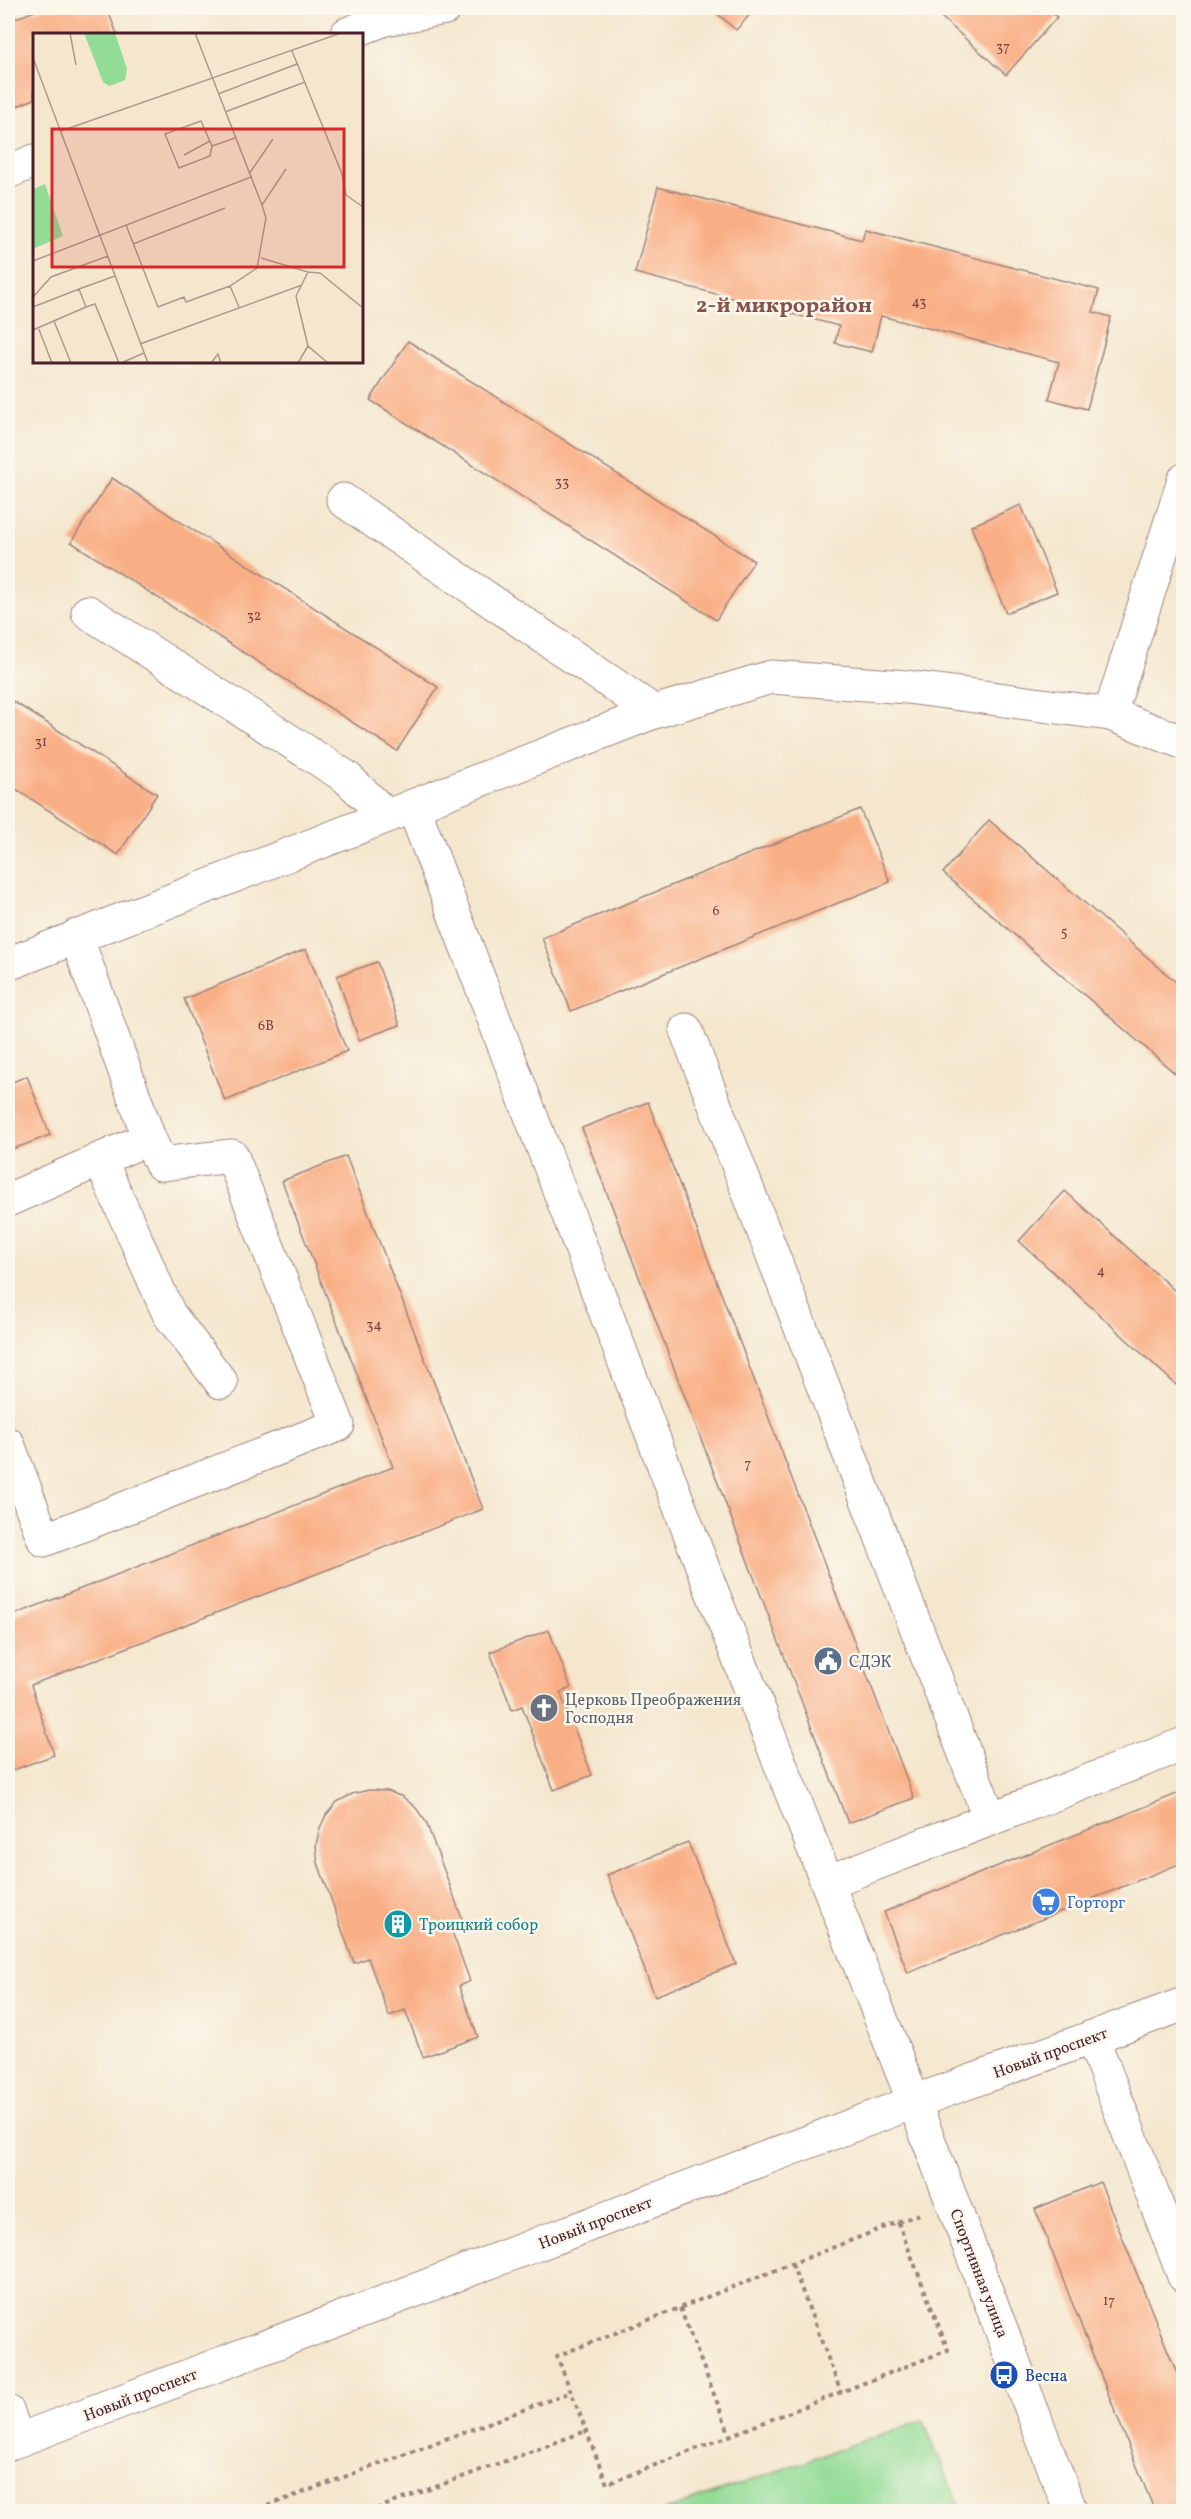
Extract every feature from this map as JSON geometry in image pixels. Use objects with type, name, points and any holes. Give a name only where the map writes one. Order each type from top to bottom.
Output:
[{"type":"street","points":[[349,33],[385,19],[445,8]]},
{"type":"street","points":[[8,172],[33,161]]},
{"type":"street","points":[[1110,714],[1184,480]]},
{"type":"street","points":[[344,500],[654,712]]},
{"type":"street","points":[[88,612],[400,811]]},
{"type":"street","points":[[8,964],[654,712],[771,677],[907,687],[1110,714],[1184,743]]},
{"type":"street","name":"Спортивная улица","points":[[400,811],[828,1882],[1071,2511]]},
{"type":"street","points":[[8,1444],[44,1540],[338,1425],[232,1156],[161,1164],[149,1138],[76,936]]},
{"type":"street","points":[[686,1030],[990,1819]]},
{"type":"street","points":[[8,1200],[149,1138]]},
{"type":"street","points":[[100,1159],[169,1314],[221,1382]]},
{"type":"street","points":[[828,1882],[1184,1744]]},
{"type":"street","name":"Новый проспект","points":[[11,2432],[1184,2004]]},
{"type":"street","points":[[1092,2037],[1184,2276]]},
{"type":"path","points":[[898,2223],[948,2350],[607,2484],[557,2356],[680,2308],[898,2223]]},
{"type":"path","points":[[792,2264],[841,2392]]},
{"type":"path","points":[[680,2308],[730,2436]]},
{"type":"path","points":[[251,2511],[571,2392]]},
{"type":"path","points":[[368,2511],[586,2430]]},
{"type":"green space","points":[[923,2420],[961,2511],[663,2511]]},
{"type":"building","points":[[43,8],[107,8],[117,33],[33,33],[33,99],[8,110],[8,21]]},
{"type":"building","points":[[711,8],[756,8],[736,30]]},
{"type":"building","points":[[931,8],[1046,8],[1057,17],[1006,75]]},
{"type":"building","points":[[658,187],[862,240],[865,229],[1099,290],[1093,312],[1111,317],[1087,409],[1049,399],[1059,362],[881,316],[872,352],[835,343],[839,326],[635,273]]},
{"type":"building","points":[[408,341],[754,561],[716,620],[370,400]]},
{"type":"building","points":[[112,478],[438,687],[397,751],[71,542]]},
{"type":"building","points":[[1021,505],[1057,592],[1006,613],[971,526]]},
{"type":"building","points":[[8,698],[157,794],[118,855],[8,784]]},
{"type":"building","points":[[860,809],[890,882],[571,1011],[542,938]]},
{"type":"building","points":[[989,820],[1184,989],[1184,1081],[943,873]]},
{"type":"building","points":[[306,949],[347,1051],[225,1101],[184,999]]},
{"type":"building","points":[[377,962],[400,1025],[359,1040],[337,976]]},
{"type":"building","points":[[27,1076],[50,1135],[8,1151],[8,1084]]},
{"type":"building","points":[[648,1102],[914,1798],[848,1823],[582,1128]]},
{"type":"building","points":[[346,1156],[483,1509],[31,1685],[54,1755],[8,1772],[8,1607],[11,1616],[393,1467],[282,1181]]},
{"type":"building","points":[[1065,1191],[1184,1299],[1184,1392],[1019,1241]]},
{"type":"building","name":"Церковь Преображения Господня","points":[[549,1630],[571,1688],[560,1692],[592,1775],[554,1790],[522,1706],[512,1710],[490,1652]]},
{"type":"building","name":"Троицкий собор","points":[[369,1790],[387,1791],[403,1797],[416,1808],[426,1822],[463,1921],[450,1926],[470,1981],[459,1986],[478,2037],[423,2057],[405,2010],[389,2016],[368,1958],[354,1963],[318,1863],[316,1846],[319,1830],[326,1815],[337,1802],[352,1794]]},
{"type":"building","points":[[1184,1791],[1184,1862],[908,1973],[884,1912]]},
{"type":"building","points":[[688,1842],[736,1964],[655,1996],[607,1875]]},
{"type":"building","points":[[1100,2182],[1184,2391],[1184,2512],[1155,2512],[1035,2209]]},
{"type":"place","name":"СДЭК","points":[[828,1661]]},
{"type":"place","name":"Церковь Преображения Господня","points":[[544,1708]]},
{"type":"place","name":"Горторг","points":[[1046,1902]]},
{"type":"place","name":"Троицкий собор","points":[[398,1924]]},
{"type":"place","name":"Весна","points":[[1004,2375]]},
{"type":"district","name":"2-й микрорайон","points":[[784,304]]}]
